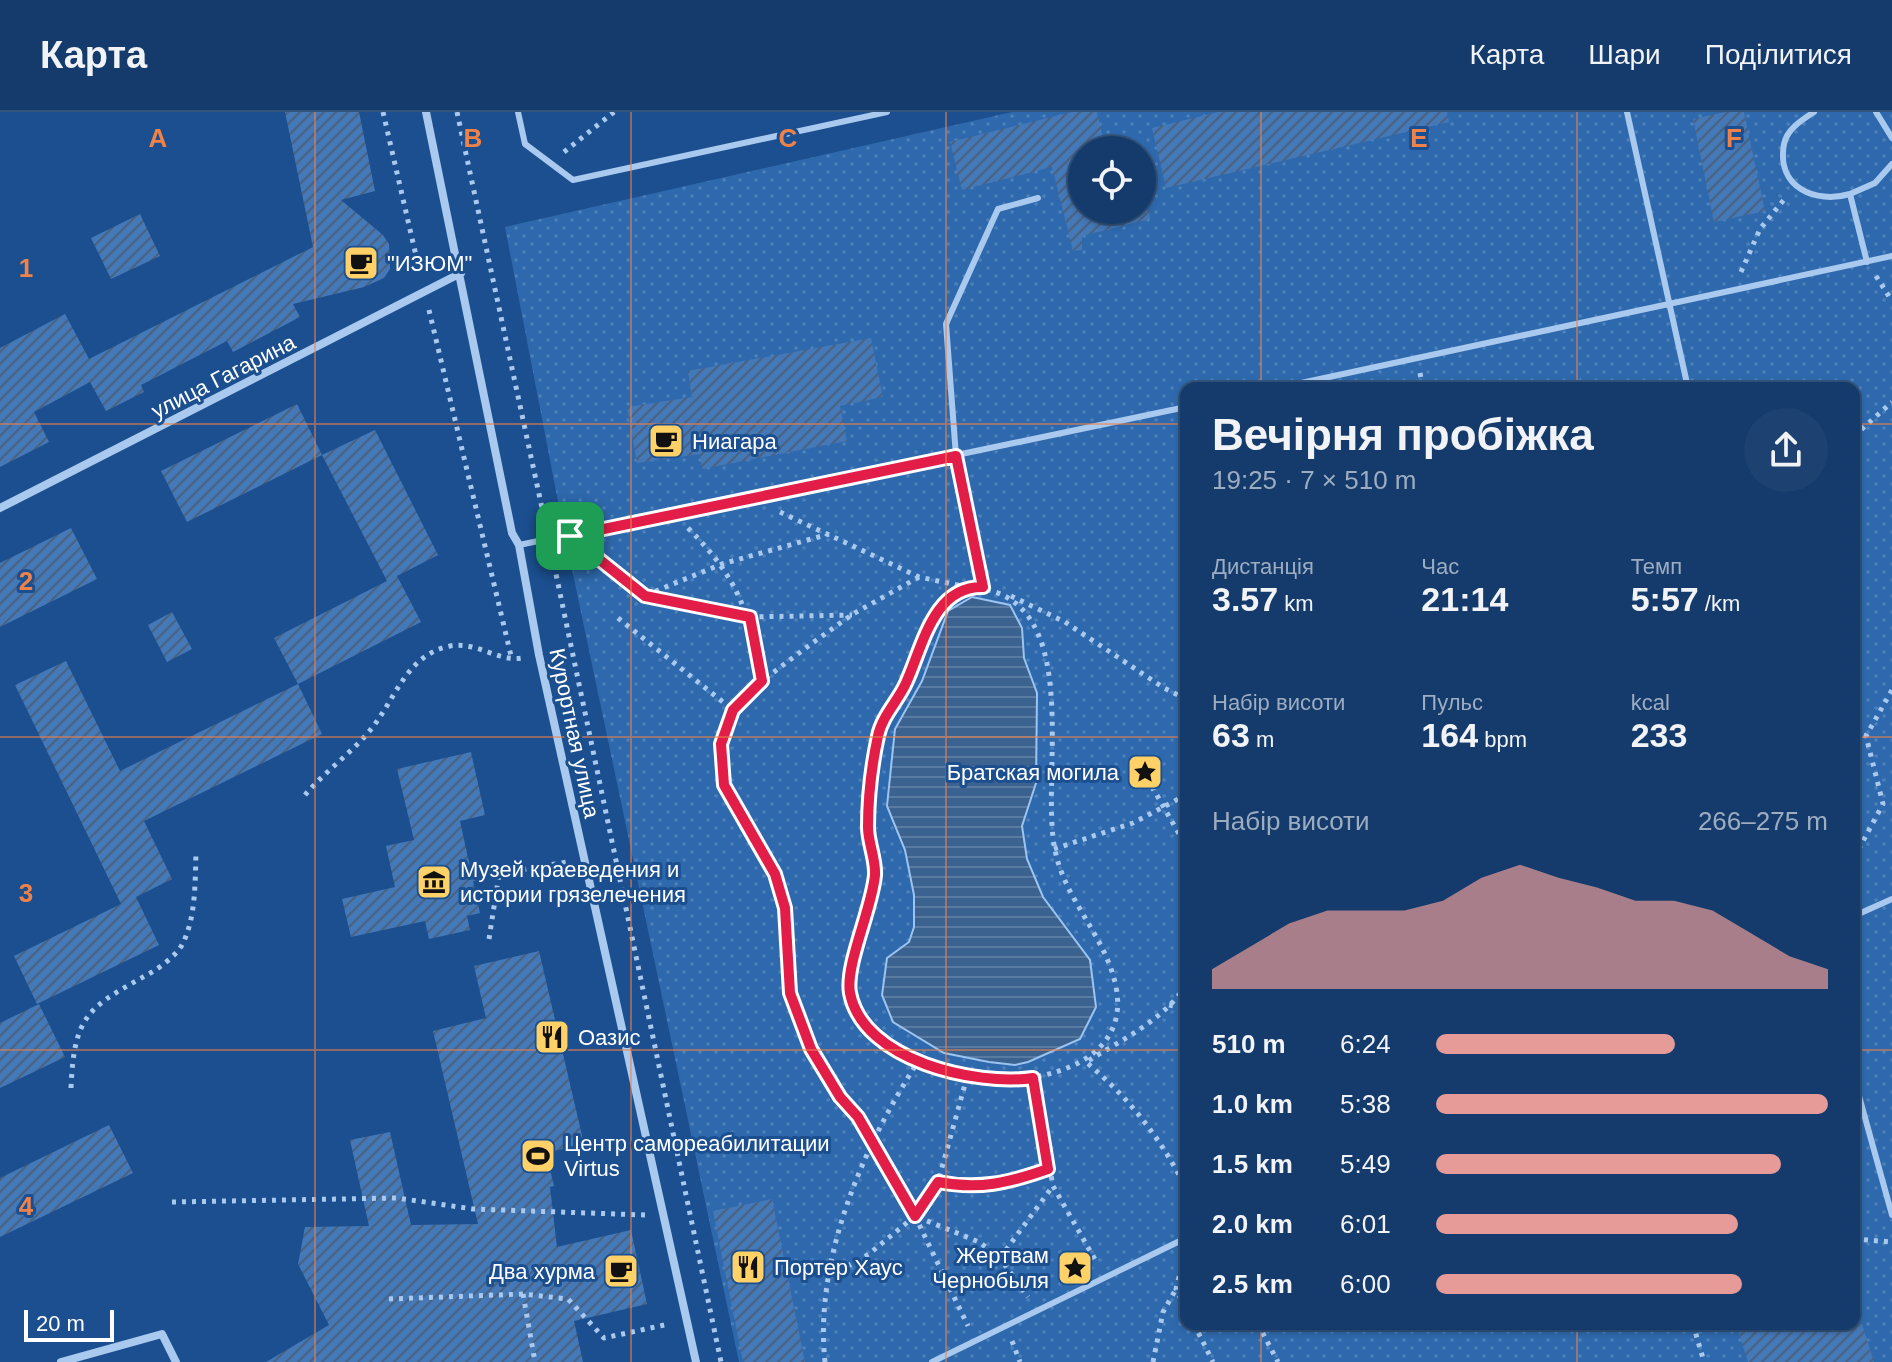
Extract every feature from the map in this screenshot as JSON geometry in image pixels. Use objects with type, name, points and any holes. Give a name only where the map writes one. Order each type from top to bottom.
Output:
[{"type":"street","name":"Курортная улица","points":[[426,112],[512,533],[519,545],[539,655],[696,1362]]},
{"type":"street","name":"улица Гагарина","points":[[0,508],[461,273]]},
{"type":"street","points":[[61,1362],[162,1334],[176,1362]]},
{"type":"lane","points":[[518,112],[525,144],[573,180],[887,112]]},
{"type":"lane","points":[[1627,112],[1687,382]]},
{"type":"lane","points":[[1814,112],[1794,126],[1784,143],[1785,165],[1795,186],[1829,201],[1875,183],[1892,164]]},
{"type":"lane","points":[[1876,112],[1892,138]]},
{"type":"lane","points":[[1850,194],[1867,262]]},
{"type":"lane","points":[[956,456],[946,324],[998,209],[1038,198]]},
{"type":"lane","points":[[1307,382],[1892,256]]},
{"type":"lane","points":[[570,536],[1180,408]]},
{"type":"lane","points":[[519,545],[548,539]]},
{"type":"lane","points":[[1860,913],[1892,899]]},
{"type":"lane","points":[[1860,1100],[1892,1215]]},
{"type":"lane","points":[[932,1362],[1180,1241]]},
{"type":"path","points":[[305,795],[327,768],[374,725],[413,666],[447,646],[467,644],[512,660],[383,112]]},
{"type":"path","points":[[457,112],[721,1362]]},
{"type":"path","points":[[551,163],[614,112]]},
{"type":"path","points":[[1735,288],[1760,229],[1795,186]]},
{"type":"path","points":[[1867,262],[1892,301]]},
{"type":"path","points":[[1860,431],[1892,402]]},
{"type":"path","points":[[956,456],[983,587]]},
{"type":"path","points":[[750,499],[831,533],[919,577],[1007,594],[1065,622],[1180,696]]},
{"type":"path","points":[[674,515],[722,564],[750,617],[762,681]]},
{"type":"path","points":[[645,596],[722,564],[831,533]]},
{"type":"path","points":[[570,536],[645,596],[750,617],[853,614]]},
{"type":"path","points":[[919,577],[853,614],[762,681],[733,710],[721,744],[724,785],[775,874],[785,908],[790,993],[811,1049],[872,1141],[915,1216],[976,1341]]},
{"type":"path","points":[[967,587],[950,597],[937,612],[905,686],[878,734],[868,829],[875,870],[871,906],[853,965],[850,991],[859,1018],[874,1037],[919,1060],[967,1077],[1006,1082],[1033,1078],[1086,1062],[1132,1034],[1169,1005],[1180,992]]},
{"type":"path","points":[[1007,594],[1034,627],[1050,669],[1055,725],[1049,767],[1049,810],[1054,849],[1070,897],[1109,959],[1117,991],[1115,1019],[1104,1040],[1086,1062]]},
{"type":"path","points":[[618,618],[733,710]]},
{"type":"path","points":[[1892,690],[1866,736],[1883,804],[1892,811]]},
{"type":"path","points":[[1860,734],[1866,736]]},
{"type":"path","points":[[1147,778],[1180,837]]},
{"type":"path","points":[[1054,849],[1163,810],[1180,799]]},
{"type":"path","points":[[1860,847],[1883,804]]},
{"type":"path","points":[[71,1088],[72,1052],[84,1019],[99,1001],[158,969],[182,947],[190,923],[196,852]]},
{"type":"path","points":[[473,878],[501,870],[584,859]]},
{"type":"path","points":[[489,939],[501,870]]},
{"type":"path","points":[[1169,1005],[1180,1007]]},
{"type":"path","points":[[825,1362],[823,1342],[829,1276],[855,1180],[872,1141],[919,1060]]},
{"type":"path","points":[[1086,1062],[1120,1091],[1150,1126],[1180,1178]]},
{"type":"path","points":[[829,1276],[869,1254],[915,1216],[938,1182],[967,1077]]},
{"type":"path","points":[[1033,1078],[1053,1186],[1105,1277]]},
{"type":"path","points":[[938,1182],[981,1187],[1004,1184],[1048,1169]]},
{"type":"path","points":[[1000,1258],[1053,1186]]},
{"type":"path","points":[[172,1202],[397,1198],[473,1209],[662,1216]]},
{"type":"path","points":[[915,1216],[979,1242],[1000,1258],[1036,1311]]},
{"type":"path","points":[[1860,1239],[1892,1242]]},
{"type":"path","points":[[1153,1362],[1159,1347],[1163,1312],[1176,1289],[1180,1272]]},
{"type":"path","points":[[1176,1289],[1180,1297]]},
{"type":"path","points":[[523,1294],[535,1362]]},
{"type":"path","points":[[389,1299],[523,1294],[568,1299],[604,1338],[686,1320]]},
{"type":"path","points":[[1197,1330],[1213,1362]]},
{"type":"path","points":[[1261,1330],[1278,1362]]},
{"type":"path","points":[[1695,1330],[1704,1362]]},
{"type":"shaded area","points":[[1012,112],[1892,112],[1892,1362],[739,1362],[562,522],[505,227]]},
{"type":"shaded area","points":[[972,597],[1010,605],[1022,628],[1024,658],[1037,693],[1036,783],[1022,826],[1027,859],[1043,897],[1090,960],[1096,1007],[1080,1039],[1015,1065],[944,1053],[893,1022],[882,995],[887,958],[909,942],[914,927],[914,895],[905,850],[887,806],[895,729],[922,681],[948,611]]},
{"type":"building","points":[[285,112],[359,112],[375,191],[341,200],[383,235],[389,244],[390,269],[384,278],[364,287],[293,304],[300,317],[233,352],[227,341],[141,385],[144,392],[106,411],[90,382],[34,412],[49,442],[0,467],[0,348],[65,314],[89,359],[313,247]]},
{"type":"building","points":[[1072,112],[1097,112],[1103,136],[1068,136],[1068,224],[1130,224],[1082,236],[1082,250],[1073,251],[1052,167],[962,190],[950,142]]},
{"type":"building","points":[[1218,112],[1447,112],[1449,122],[1166,188],[1152,128]]},
{"type":"building","points":[[1726,112],[1744,112],[1765,211],[1714,222],[1693,119]]},
{"type":"building","points":[[140,214],[160,256],[111,279],[91,238]]},
{"type":"building","points":[[871,338],[883,397],[840,406],[847,441],[702,469],[700,454],[637,463],[627,407],[692,397],[688,371]]},
{"type":"building","points":[[297,404],[322,455],[187,522],[161,471]]},
{"type":"building","points":[[375,430],[438,555],[397,576],[421,622],[298,684],[274,638],[387,581],[322,455]]},
{"type":"building","points":[[71,528],[97,579],[0,627],[0,563]]},
{"type":"building","points":[[172,612],[192,649],[167,662],[148,625]]},
{"type":"building","points":[[66,661],[120,771],[298,684],[322,734],[144,821],[172,879],[136,897],[159,945],[37,1004],[14,956],[121,904],[15,685]]},
{"type":"building","name":"Музей краеведения и истории грязелечения","points":[[471,752],[485,815],[460,821],[480,913],[467,916],[470,930],[429,939],[425,921],[351,937],[342,899],[395,887],[386,846],[414,840],[397,769]]},
{"type":"building","points":[[539,951],[584,1144],[546,1153],[554,1186],[550,1187],[557,1247],[631,1230],[647,1304],[574,1321],[583,1362],[266,1362],[329,1325],[298,1264],[305,1227],[369,1226],[350,1140],[390,1132],[411,1225],[478,1224],[433,1031],[486,1018],[474,966]]},
{"type":"building","points":[[39,1004],[65,1057],[0,1088],[0,1023]]},
{"type":"building","points":[[109,1125],[133,1173],[0,1237],[0,1178]]},
{"type":"building","points":[[772,1199],[805,1362],[743,1362],[713,1211]]},
{"type":"building","points":[[1862,1324],[1874,1362],[1748,1362],[1738,1330],[1860,1330]]},
{"type":"place","name":"\"ИЗЮМ\"","points":[[361,263]]},
{"type":"place","name":"Ниагара","points":[[666,441]]},
{"type":"place","name":"Братская могила","points":[[1145,772]]},
{"type":"place","name":"Музей краеведения и истории грязелечения","points":[[434,882]]},
{"type":"place","name":"Оазис","points":[[552,1037]]},
{"type":"place","name":"Центр самореабилитации Virtus","points":[[538,1156]]},
{"type":"place","name":"Портер Хаус","points":[[748,1267]]},
{"type":"place","name":"Жертвам Чернобыля","points":[[1075,1268]]},
{"type":"place","name":"Два хурма","points":[[621,1271]]},
{"type":"route","points":[[956,456],[983,587],[967,587],[950,597],[937,612],[905,686],[878,734],[868,829],[875,870],[871,906],[853,965],[850,991],[859,1018],[874,1037],[919,1060],[967,1077],[1006,1082],[1033,1078],[1041,1108],[1048,1169],[1004,1184],[981,1187],[938,1182],[915,1216],[858,1117],[840,1097],[811,1049],[790,993],[785,908],[775,874],[751,827],[724,785],[721,744],[733,710],[762,681],[750,617],[645,596],[570,536],[956,456]]}]
